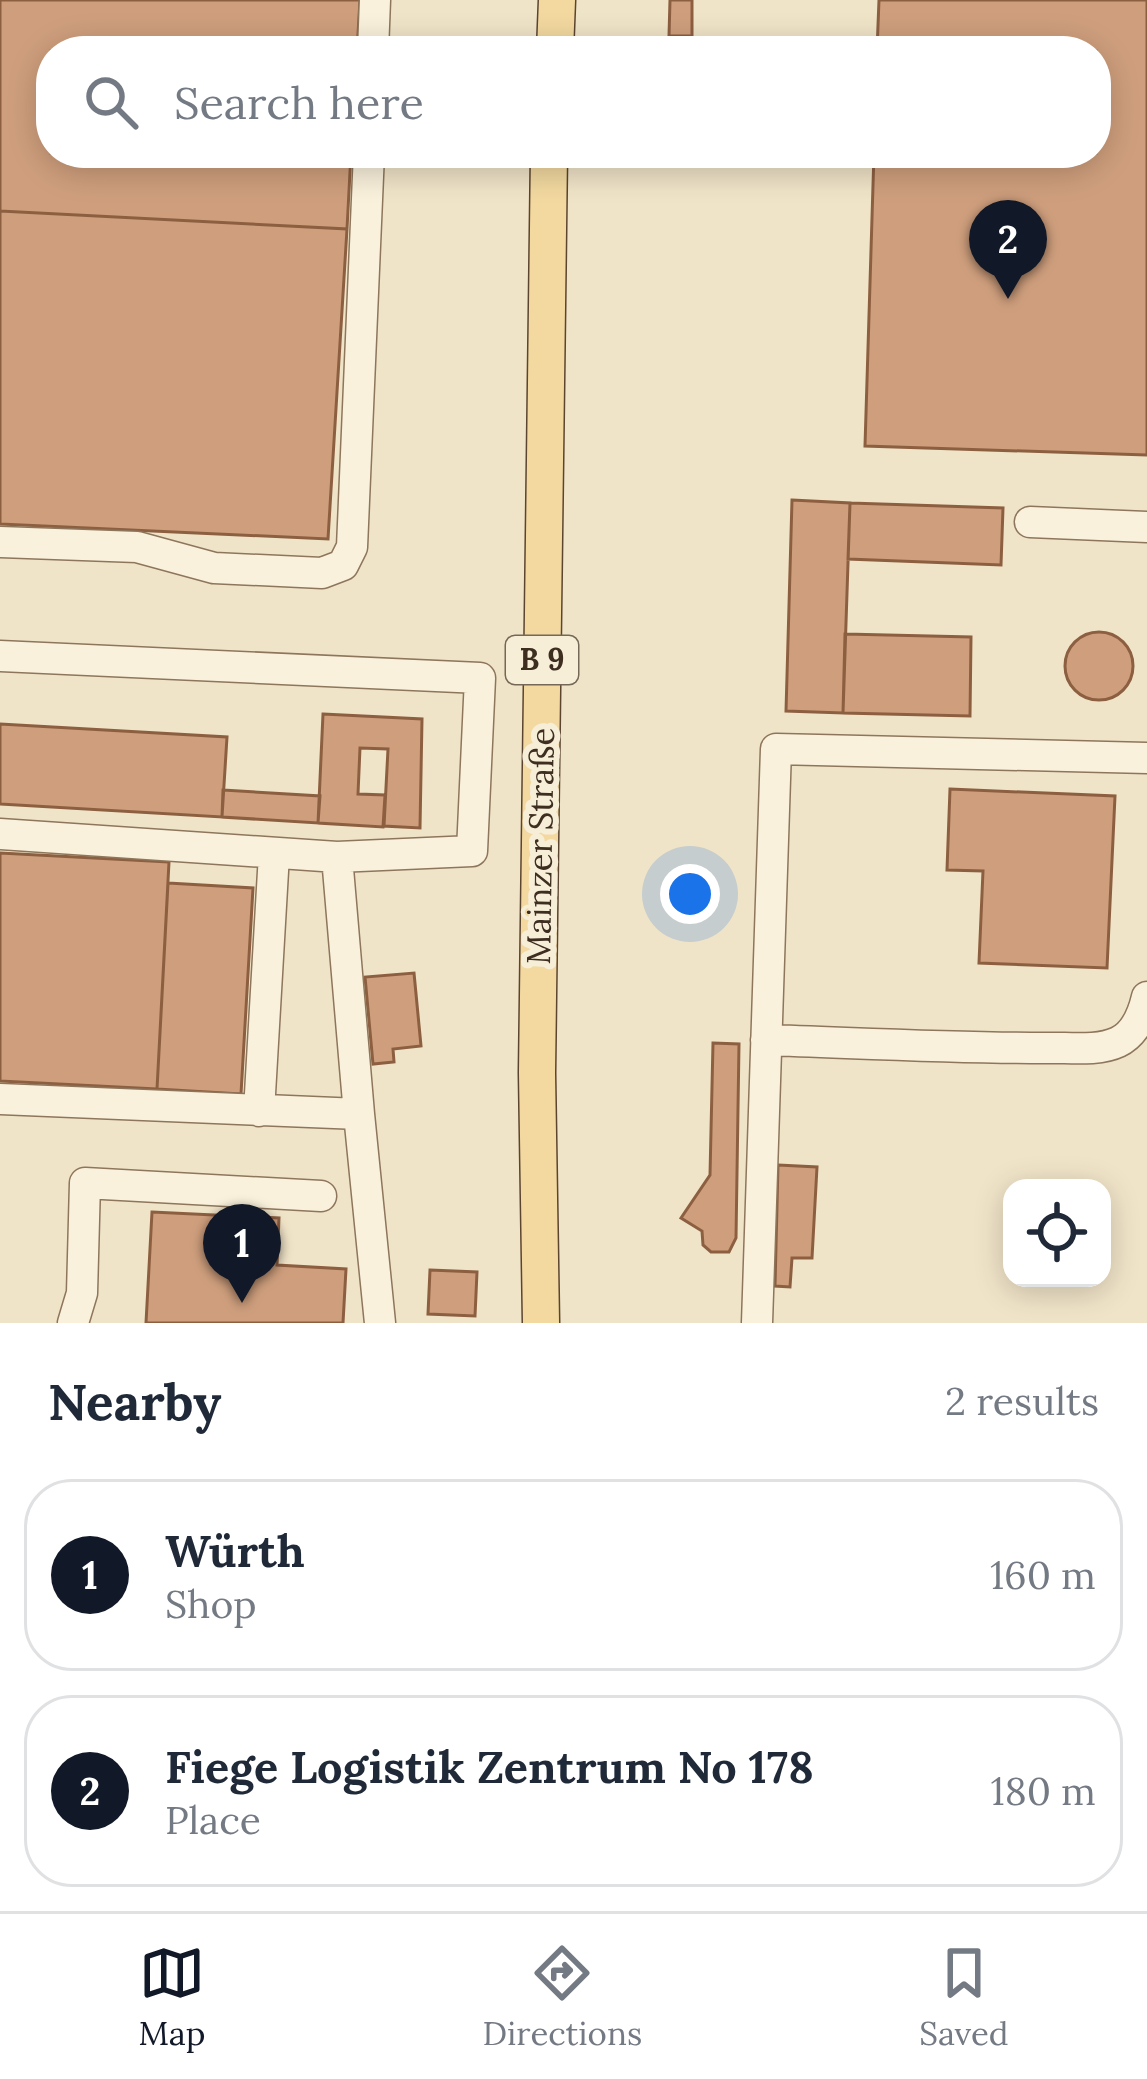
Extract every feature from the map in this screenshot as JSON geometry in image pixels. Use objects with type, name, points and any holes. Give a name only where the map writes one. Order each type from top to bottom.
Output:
[{"type":"main road","points":[[556,36],[557,0]]},
{"type":"main road","name":"Mainzer Straße","points":[[541,1323],[537,1072],[549,168]]},
{"type":"lane","points":[[374,36],[375,0]]},
{"type":"lane","points":[[0,542],[137,547],[214,568],[322,572],[343,566],[352,548],[368,168]]},
{"type":"lane","points":[[1030,522],[1147,526]]},
{"type":"lane","points":[[0,656],[480,677],[472,851],[338,857],[0,834]]},
{"type":"lane","points":[[757,1323],[776,749],[1147,758]]},
{"type":"lane","points":[[259,1112],[274,854]]},
{"type":"lane","points":[[338,857],[380,1323]]},
{"type":"lane","points":[[766,1040],[1094,1047],[1118,1042],[1130,1032],[1143,1014],[1147,997]]},
{"type":"lane","points":[[0,1099],[359,1114]]},
{"type":"lane","points":[[73,1323],[82,1293],[85,1183],[321,1196]]},
{"type":"building","points":[[0,0],[360,0],[358,36],[36,36],[36,168],[350,168],[347,229],[0,211]]},
{"type":"building","points":[[670,0],[692,0],[692,36],[669,36]]},
{"type":"building","points":[[879,0],[1147,0],[1147,455],[865,446],[874,168],[1111,168],[1111,36],[878,36]]},
{"type":"building","points":[[0,211],[347,229],[328,539],[0,524]]},
{"type":"building","points":[[792,500],[850,503],[843,713],[786,711]]},
{"type":"building","points":[[850,503],[1003,508],[1001,565],[848,559]]},
{"type":"building","points":[[1099,632],[1123,642],[1133,666],[1123,690],[1099,700],[1075,690],[1065,666],[1075,642]]},
{"type":"building","points":[[845,634],[971,637],[970,716],[843,713]]},
{"type":"building","points":[[323,714],[422,719],[420,828],[384,826],[388,749],[360,748],[358,794],[385,795],[383,827],[318,823]]},
{"type":"building","points":[[0,724],[227,737],[222,817],[0,804]]},
{"type":"building","points":[[950,789],[1115,796],[1107,968],[979,963],[983,871],[947,870]]},
{"type":"building","points":[[223,790],[320,796],[318,823],[222,817]]},
{"type":"building","points":[[0,853],[169,862],[157,1089],[0,1081]]},
{"type":"building","points":[[168,883],[253,888],[241,1094],[157,1089]]},
{"type":"building","points":[[414,973],[421,1046],[393,1049],[394,1062],[373,1064],[365,977]]},
{"type":"building","points":[[713,1043],[739,1044],[736,1238],[729,1252],[711,1252],[703,1245],[702,1231],[681,1218],[710,1175]]},
{"type":"building","points":[[778,1165],[817,1167],[812,1258],[792,1258],[790,1287],[775,1286]]},
{"type":"building","points":[[152,1212],[279,1218],[277,1265],[346,1269],[343,1323],[146,1323]]},
{"type":"building","points":[[430,1270],[477,1272],[475,1316],[428,1314]]},
{"type":"place","name":"Fiege Logistik Zentrum No 178","points":[[1008,299]]},
{"type":"place","name":"Würth","points":[[242,1303]]}]
